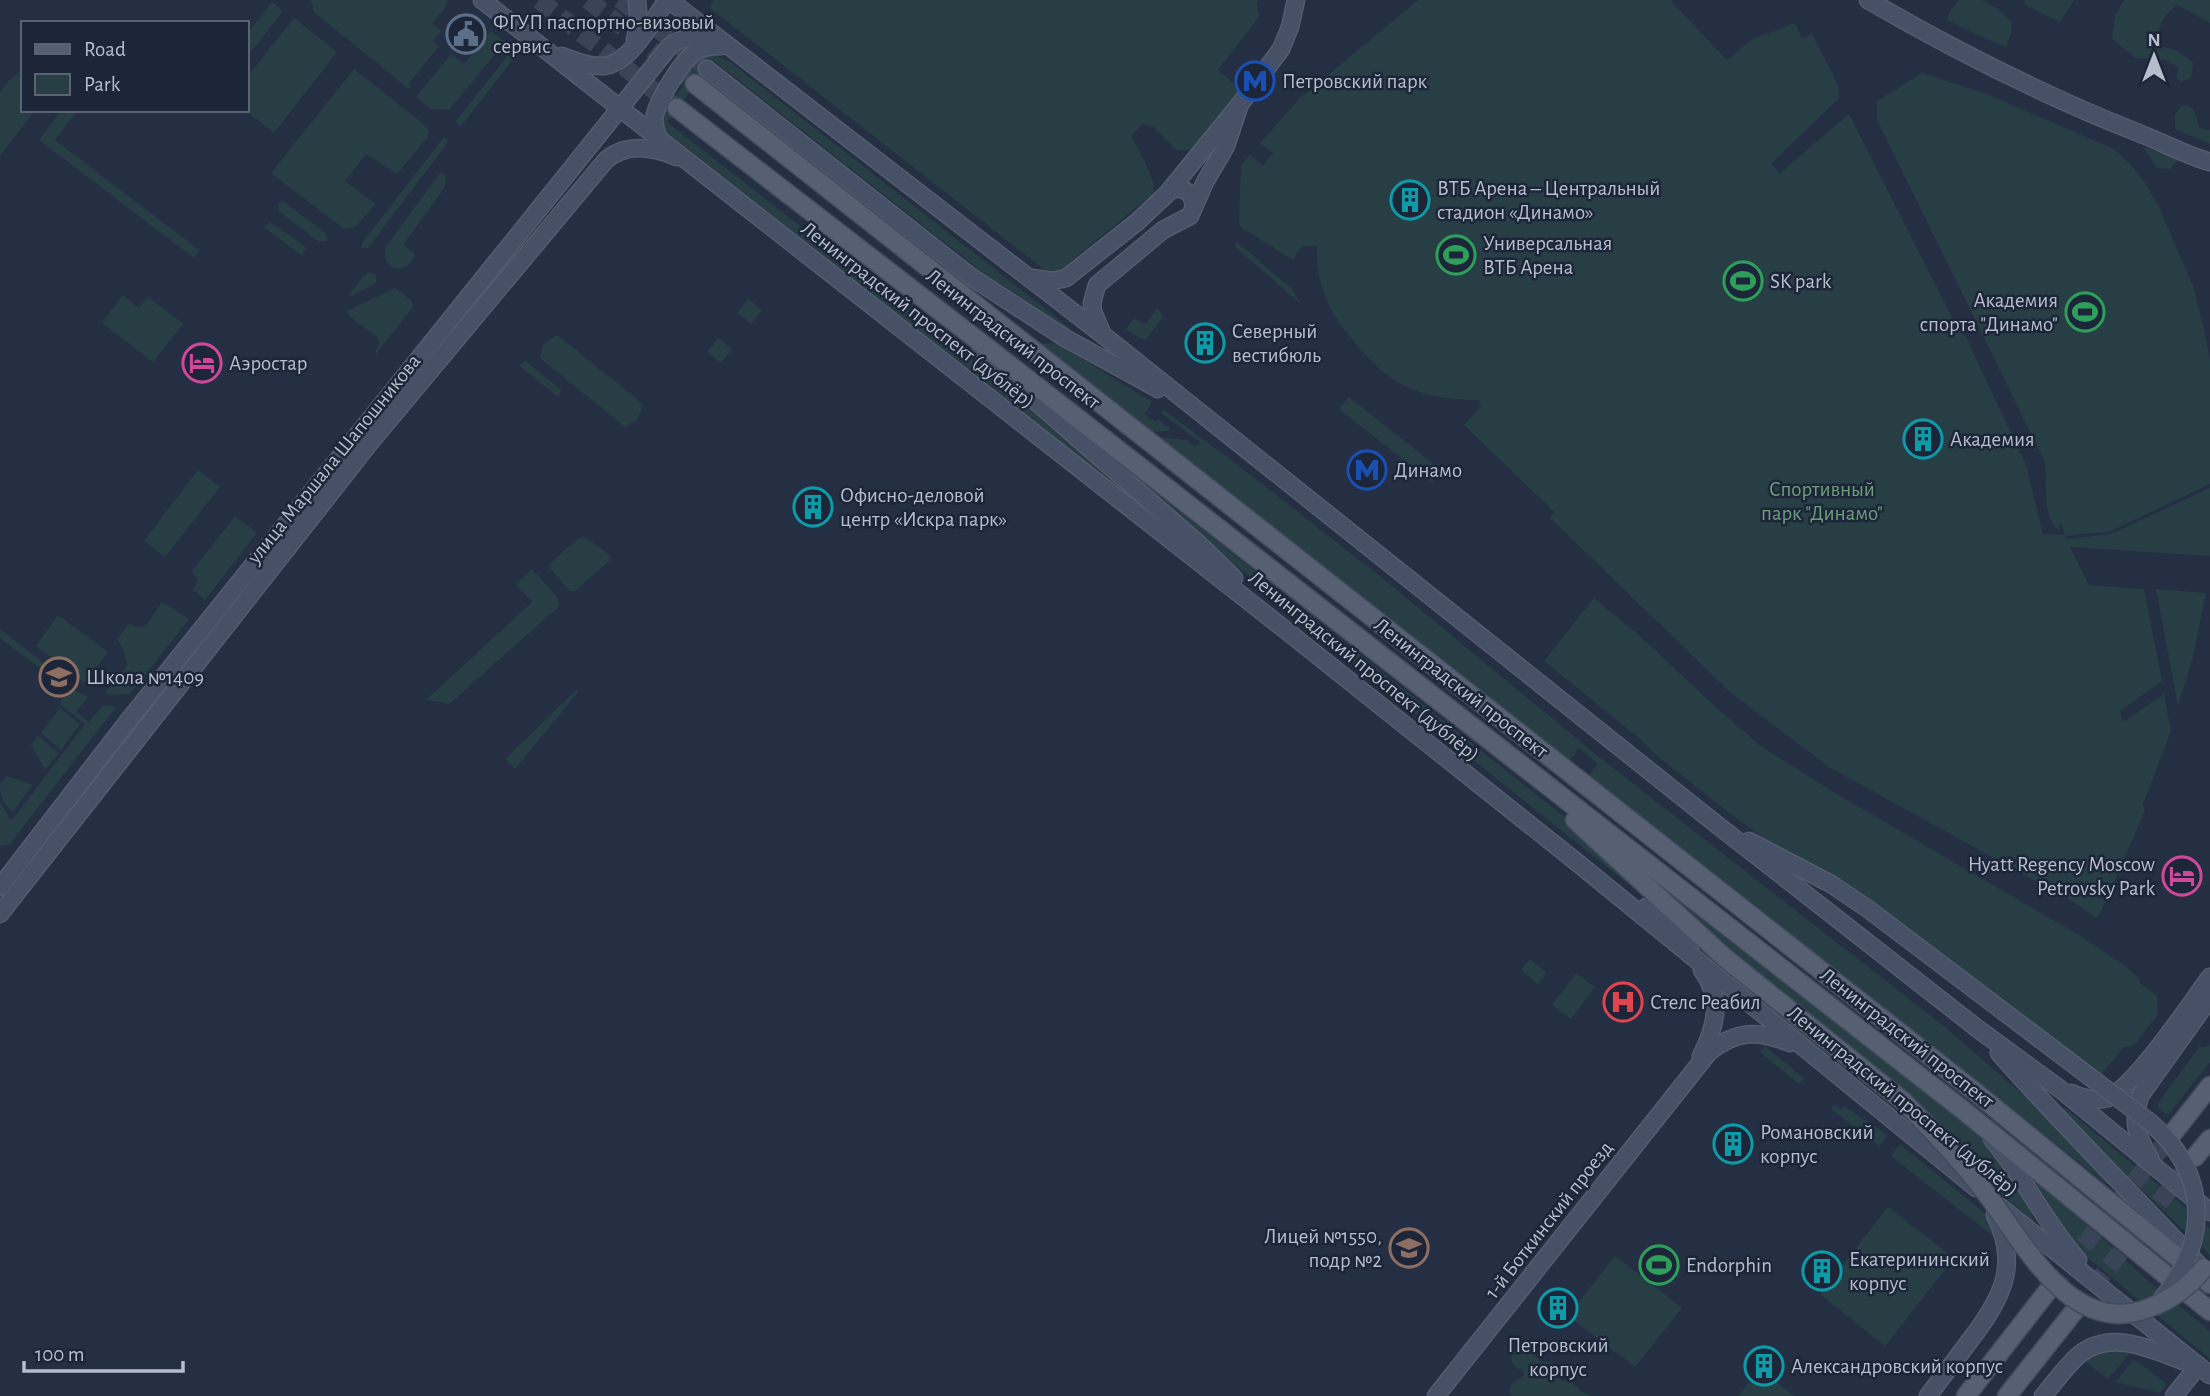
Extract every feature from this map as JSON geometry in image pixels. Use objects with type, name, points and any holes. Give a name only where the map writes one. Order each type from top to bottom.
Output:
[{"type":"main road","name":"Ленинградский проспект (дублёр)","points":[[482,0],[1283,628],[1579,864],[2204,1371]]},
{"type":"main road","points":[[633,48],[639,25],[637,0]]},
{"type":"main road","points":[[545,48],[589,65],[606,66],[625,57],[668,0],[1103,335],[1711,821],[1978,1029],[2060,1089],[2210,1212]]},
{"type":"main road","points":[[1027,276],[1046,281],[1066,278],[1138,222],[1166,195],[1240,104],[1281,48],[1290,27],[1296,0]]},
{"type":"main road","points":[[1868,0],[2000,72],[2101,118],[2210,162]]},
{"type":"main road","name":"улица Маршала Шапошникова","points":[[5,885],[144,701],[620,107],[676,41],[700,37],[731,49]]},
{"type":"main road","points":[[658,136],[654,126],[660,101],[687,59],[708,46],[731,49]]},
{"type":"main road","name":"Ленинградский проспект","points":[[707,69],[970,276],[1065,338],[1191,407]]},
{"type":"main road","name":"Ленинградский проспект","points":[[695,84],[1974,1091],[2210,1284]]},
{"type":"main road","points":[[1103,335],[1093,312],[1092,303],[1097,285],[1163,230],[1188,218],[1226,146],[1240,104]]},
{"type":"main road","name":"Ленинградский проспект","points":[[677,108],[1963,1110],[2210,1311]]},
{"type":"main road","name":"улица Маршала Шапошникова","points":[[5,885],[36,869],[369,444],[606,160],[620,151],[645,148],[666,152],[700,171]]},
{"type":"main road","points":[[1178,222],[1163,214],[1161,207],[1166,195],[1177,188],[1187,191],[1192,196],[1194,206]]},
{"type":"main road","points":[[944,314],[1002,372],[1202,546],[1283,628]]},
{"type":"main road","points":[[1505,751],[1537,785],[1725,958],[1915,1113],[1959,1160],[2056,1284],[2072,1298],[2092,1309],[2113,1314],[2134,1313],[2173,1297],[2191,1283],[2210,1258]]},
{"type":"main road","points":[[1711,821],[1831,884],[1868,909],[2151,1123],[2176,1148],[2195,1183],[2200,1209],[2199,1229],[2194,1250],[2183,1275],[2153,1307]]},
{"type":"main road","points":[[1579,864],[1725,958]]},
{"type":"main road","points":[[1,911],[5,885]]},
{"type":"main road","name":"1-й Боткинский проезд","points":[[1687,952],[1706,974],[1716,998],[1712,1030],[1694,1069]]},
{"type":"main road","points":[[2060,1089],[2079,1097],[2098,1100],[2109,1097],[2123,1087],[2140,1070],[2210,978]]},
{"type":"main road","points":[[2155,1166],[2136,1131],[2135,1115],[2140,1096],[2210,998]]},
{"type":"main road","points":[[1978,1029],[2046,1106],[2210,1278]]},
{"type":"main road","name":"1-й Боткинский проезд","points":[[1436,1396],[1709,1052],[1721,1042],[1739,1035],[1756,1033],[1774,1036],[1808,1052]]},
{"type":"main road","points":[[2170,1137],[2210,1086]]},
{"type":"main road","points":[[1963,1110],[2001,1149],[2067,1248],[2128,1310]]},
{"type":"main road","points":[[2196,1157],[2210,1139]]},
{"type":"main road","points":[[2171,1180],[2210,1196]]},
{"type":"main road","points":[[1928,1396],[1989,1314],[2005,1281],[2007,1249],[2003,1230],[1970,1182]]},
{"type":"main road","points":[[1966,1396],[2050,1288]]},
{"type":"main road","points":[[2007,1396],[2076,1309]]},
{"type":"main road","points":[[2043,1396],[2080,1355],[2106,1342],[2134,1344],[2204,1371],[2174,1396]]},
{"type":"green space","points":[[311,0],[448,0],[432,24],[441,31],[433,42],[439,46],[409,83],[409,89],[314,12]]},
{"type":"green space","name":"Петровский парк","points":[[713,0],[1258,0],[1259,17],[1218,70],[1236,86],[1237,92],[1196,147],[1176,150],[1153,127],[1143,124],[1131,136],[1149,171],[1154,193],[1053,273],[1047,272],[710,8]]},
{"type":"green space","name":"Спортивный парк \"Динамо\"","points":[[1418,0],[1674,0],[1672,2],[1727,60],[1753,39],[1795,23],[1802,38],[1812,34],[1838,85],[1839,98],[1771,164],[1780,173],[1849,114],[1955,323],[1967,339],[2026,465],[2043,534],[2065,535],[2061,523],[2058,530],[2049,515],[2044,460],[1877,120],[1877,101],[1922,73],[1989,95],[2114,149],[2145,183],[2159,207],[2193,286],[2206,338],[2210,361],[2210,484],[2111,531],[2065,536],[2067,539],[2111,534],[2210,488],[2210,556],[2070,547],[2089,585],[2144,589],[2162,681],[2120,711],[2123,722],[2164,694],[2171,731],[2143,804],[2145,811],[2100,914],[2095,917],[2075,903],[1829,767],[1731,693],[1550,518],[1554,512],[1464,425],[1481,406],[1479,400],[1432,396],[1389,377],[1356,344],[1330,307],[1320,279],[1317,246],[1302,246],[1293,260],[1242,228],[1239,223],[1241,166],[1250,155],[1263,166],[1273,153],[1260,143],[1299,99]]},
{"type":"green space","points":[[1959,0],[1982,0],[2001,11],[2011,22],[2012,31],[2006,47],[1947,20]]},
{"type":"green space","points":[[2025,0],[2074,0],[2060,22],[2025,5]]},
{"type":"green space","points":[[2124,0],[2210,0],[2210,23],[2178,5],[2165,17],[2158,34],[2158,45],[2178,51],[2193,63],[2191,78],[2181,82],[2176,78],[2179,68],[2165,60],[2135,58],[2112,39],[2115,15]]},
{"type":"green space","points":[[272,2],[283,11],[248,56],[248,33]]},
{"type":"green space","points":[[294,18],[337,52],[274,133],[248,112],[248,76]]},
{"type":"green space","points":[[491,31],[505,42],[449,110],[431,109],[416,97],[451,54],[464,64]]},
{"type":"green space","points":[[509,54],[514,58],[461,126],[455,122]]},
{"type":"green space","points":[[713,55],[729,61],[1070,328],[1069,330],[981,271],[714,61],[667,122],[1034,409],[1183,539],[668,133],[664,122],[666,111],[698,62]]},
{"type":"green space","points":[[354,69],[429,131],[428,137],[397,174],[366,154],[345,181],[375,204],[357,226],[344,229],[271,173]]},
{"type":"green space","points":[[21,71],[21,112],[33,112],[0,156],[0,93],[8,81]]},
{"type":"green space","points":[[2182,105],[2193,110],[2199,128],[2210,130],[2210,144],[2175,129],[2175,115]]},
{"type":"green space","points":[[60,112],[76,112],[55,140],[199,250],[194,258],[39,140]]},
{"type":"green space","points":[[444,137],[449,141],[368,248],[362,248],[362,243]]},
{"type":"green space","points":[[2146,147],[2177,161],[2170,169],[2157,168],[2144,149]]},
{"type":"green space","points":[[440,173],[445,175],[445,187],[403,245],[415,254],[412,262],[396,269],[387,262],[385,248]]},
{"type":"green space","points":[[283,201],[325,233],[326,241],[319,242],[279,211],[278,204]]},
{"type":"green space","points":[[270,222],[304,246],[306,249],[302,256],[264,227]]},
{"type":"green space","points":[[1237,242],[1292,289],[1301,304],[1234,246]]},
{"type":"green space","points":[[370,272],[376,274],[376,283],[352,296],[349,295],[363,276]]},
{"type":"green space","points":[[395,288],[412,301],[413,307],[376,354],[378,338],[349,316],[347,311]]},
{"type":"green space","points":[[123,295],[139,308],[148,297],[183,324],[153,362],[102,323]]},
{"type":"green space","points":[[748,299],[762,310],[751,324],[737,313]]},
{"type":"green space","points":[[1157,308],[1163,317],[1146,339],[1141,339],[1126,329],[1134,318],[1146,324]]},
{"type":"green space","points":[[557,335],[643,404],[637,420],[625,427],[540,358],[543,345]]},
{"type":"green space","points":[[718,338],[732,349],[721,363],[707,352]]},
{"type":"green space","points":[[1057,343],[1152,402],[1145,414],[1155,422],[1158,419],[1170,429],[1148,432],[1039,344]]},
{"type":"green space","points":[[526,361],[561,390],[558,397],[519,365]]},
{"type":"green space","points":[[1349,397],[1441,470],[1432,482],[1339,409]]},
{"type":"green space","points":[[1164,410],[1239,466],[1386,581],[1594,753],[1945,1027],[2034,1104],[2109,1184],[1155,437],[1187,440],[1195,447],[1200,442],[1161,413]],"holes":[[[1579,748],[1598,764],[1589,775],[1570,760]]]},
{"type":"green space","points":[[1112,458],[1575,825],[1700,940],[1329,642],[1110,460]]},
{"type":"green space","points":[[198,470],[220,487],[165,557],[144,541]]},
{"type":"green space","points":[[235,516],[257,533],[205,600],[193,590],[198,580],[192,571]]},
{"type":"green space","points":[[584,537],[610,555],[610,560],[575,591],[570,591],[550,568],[550,563],[579,538]]},
{"type":"green space","points":[[532,569],[558,598],[559,606],[449,704],[426,700],[532,602],[516,584]]},
{"type":"green space","points":[[2156,589],[2206,593],[2192,661],[2178,706]]},
{"type":"green space","points":[[1594,598],[1762,747],[1837,794],[2077,934],[2125,966],[2139,978],[2140,983],[2157,996],[2158,1015],[2133,1046],[2124,1047],[2101,1075],[1853,890],[1761,836],[1728,812],[1544,661]]},
{"type":"green space","points":[[162,602],[189,619],[130,694],[108,695],[105,693],[127,666],[124,650],[117,639],[129,623],[136,627],[145,627]]},
{"type":"green space","points":[[58,615],[108,652],[85,683],[36,646]]},
{"type":"green space","points":[[0,629],[74,687],[73,689],[88,696],[76,712],[89,722],[103,705],[116,707],[9,845],[0,846],[0,801],[10,819],[13,819],[85,724],[60,704],[63,694],[60,683],[0,638]]},
{"type":"green space","points":[[577,689],[579,691],[515,769],[505,759]]},
{"type":"green space","points":[[60,708],[80,724],[61,750],[41,733]]},
{"type":"green space","points":[[38,736],[59,753],[45,770],[31,745]]},
{"type":"green space","points":[[7,776],[33,785],[13,811],[4,803],[1,792],[0,784]]},
{"type":"green space","points":[[1614,847],[1971,1129],[2008,1172],[2035,1222],[1999,1192],[1967,1153],[1910,1094],[1711,934]]},
{"type":"green space","points":[[1530,959],[1547,973],[1538,984],[1521,970]]},
{"type":"green space","points":[[1576,973],[1595,987],[1571,1019],[1552,1005]]},
{"type":"green space","points":[[2210,1045],[2210,1062],[2168,1115],[2158,1108],[2158,1103],[2200,1046],[2202,1048]]},
{"type":"green space","points":[[1765,1046],[1804,1078],[1799,1084],[1760,1052]]},
{"type":"green space","points":[[1835,1104],[1841,1109],[1844,1106],[1888,1135],[1879,1146],[1831,1109]]},
{"type":"green space","points":[[2064,1107],[2210,1228],[2210,1255],[2110,1160],[2062,1111]]},
{"type":"green space","points":[[1900,1144],[1988,1216],[1998,1240],[1891,1156]]},
{"type":"green space","points":[[2030,1174],[2146,1279],[2210,1331],[2210,1359],[2070,1243],[2036,1189]]},
{"type":"green space","points":[[1888,1207],[1954,1258],[1885,1346],[1820,1294]]},
{"type":"green space","points":[[1615,1256],[1682,1308],[1635,1367],[1568,1316]]},
{"type":"green space","points":[[1519,1347],[1528,1348],[1542,1362],[1552,1362],[1560,1368],[1561,1380],[1573,1383],[1591,1396],[1512,1396],[1510,1385],[1524,1375],[1523,1370],[1511,1360],[1512,1353]]},
{"type":"green space","points":[[2108,1351],[2131,1352],[2108,1379],[2085,1361]]},
{"type":"green space","points":[[2135,1360],[2167,1384],[2160,1393],[2116,1382]]},
{"type":"green space","points":[[1760,1369],[1794,1396],[1738,1396]]},
{"type":"tunnel","points":[[539,0],[674,106]]},
{"type":"tunnel","points":[[588,0],[695,84]]},
{"type":"tunnel","points":[[619,0],[707,69]]},
{"type":"tunnel","points":[[2050,1288],[2170,1137]]},
{"type":"tunnel","points":[[2076,1309],[2195,1157]]},
{"type":"place","name":"ФГУП паспортно-визовый сервис","points":[[466,34]]},
{"type":"place","name":"Петровский парк","points":[[1255,81]]},
{"type":"place","name":"ВТБ Арена – Центральный стадион «Динамо»","points":[[1410,200]]},
{"type":"place","name":"Универсальная ВТБ Арена","points":[[1456,255]]},
{"type":"place","name":"SK park","points":[[1743,281]]},
{"type":"place","name":"Академия спорта \"Динамо\"","points":[[2085,312]]},
{"type":"place","name":"Cеверный вестибюль","points":[[1205,343]]},
{"type":"place","name":"Аэростар","points":[[202,363]]},
{"type":"place","name":"Академия","points":[[1923,439]]},
{"type":"place","name":"Динамо","points":[[1367,470]]},
{"type":"place","name":"Офисно-деловой центр «Искра парк»","points":[[813,507]]},
{"type":"place","name":"Школа №1409","points":[[59,677]]},
{"type":"place","name":"Hyatt Regency Moscow Petrovsky Park","points":[[2182,876]]},
{"type":"place","name":"Стелс Реабил","points":[[1623,1002]]},
{"type":"place","name":"Романовский корпус","points":[[1733,1144]]},
{"type":"place","name":"Лицей №1550, подр №2","points":[[1409,1248]]},
{"type":"place","name":"Endorphin","points":[[1659,1265]]},
{"type":"place","name":"Екатерининский корпус","points":[[1822,1271]]},
{"type":"place","name":"Петровский корпус","points":[[1558,1308]]},
{"type":"place","name":"Александровский корпус","points":[[1764,1366]]}]
